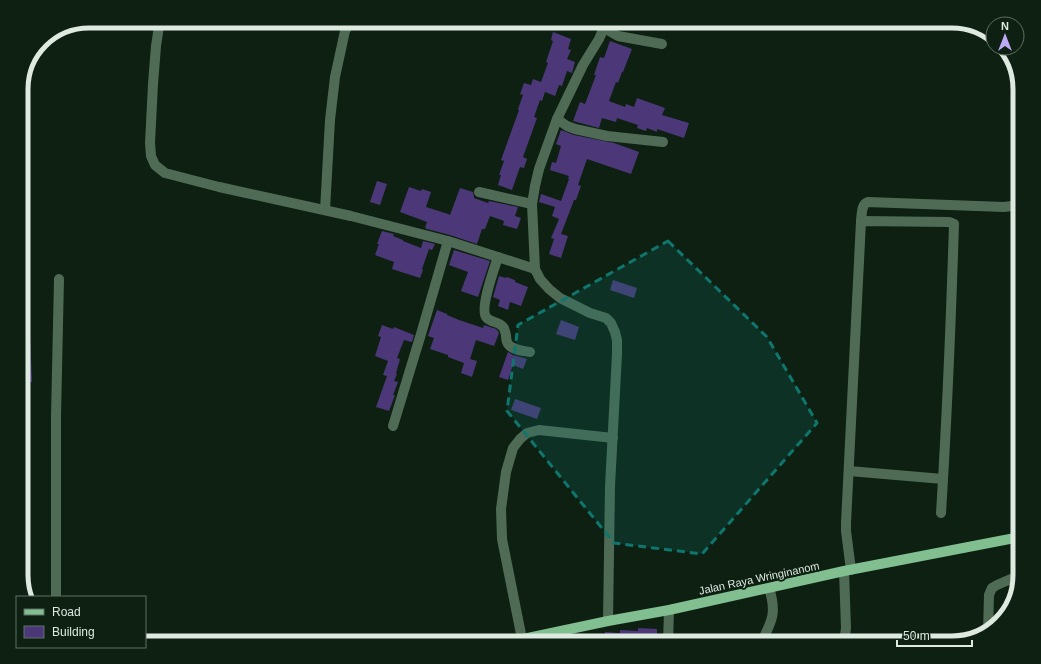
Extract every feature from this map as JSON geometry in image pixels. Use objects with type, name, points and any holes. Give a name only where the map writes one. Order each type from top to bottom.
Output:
[{"type":"main road","name":"Jalan Raya Wringinanom","points":[[536,636],[669,610],[848,571],[1013,537]]},
{"type":"street","points":[[159,28],[153,84],[150,143],[151,156],[155,165],[165,173],[219,187],[351,216],[448,241],[535,269]]},
{"type":"street","points":[[325,210],[330,120],[335,76],[347,28]]},
{"type":"street","points":[[604,28],[599,39],[583,65],[557,119],[539,169],[534,186],[532,204],[535,269],[540,279],[560,298],[590,313],[606,318],[616,332],[618,354],[612,438],[608,621]]},
{"type":"street","points":[[609,28],[618,36],[662,44]]},
{"type":"street","points":[[557,119],[567,126],[600,135],[663,142]]},
{"type":"street","points":[[479,192],[532,204]]},
{"type":"street","points":[[845,636],[849,550],[846,531],[861,221],[863,207],[865,203],[868,202],[1004,207],[1013,206]]},
{"type":"street","points":[[861,221],[949,222],[954,224],[941,512]]},
{"type":"street","points":[[393,426],[448,241]]},
{"type":"street","points":[[498,257],[485,303],[485,315],[489,320],[503,326],[508,345],[530,352]]},
{"type":"street","points":[[56,596],[56,431],[59,279]]},
{"type":"street","points":[[521,636],[502,539],[502,501],[506,472],[513,448],[527,433],[539,430],[612,438]]},
{"type":"street","points":[[849,472],[943,479]]},
{"type":"street","points":[[988,624],[989,595],[992,588],[997,584],[1013,578]]},
{"type":"street","points":[[764,636],[770,624],[773,607],[772,597],[768,588]]},
{"type":"street","points":[[668,636],[669,610]]},
{"type":"highlighted area","points":[[668,241],[767,337],[817,423],[702,554],[614,543],[507,411],[518,325]]},
{"type":"building","points":[[553,32],[571,39],[568,49],[571,50],[567,59],[575,62],[572,73],[567,71],[562,86],[559,85],[555,96],[545,92],[542,101],[540,100],[534,117],[537,118],[523,157],[527,159],[524,168],[520,167],[512,190],[498,185],[501,175],[499,175],[504,161],[501,160],[519,110],[518,109],[523,95],[520,94],[524,83],[531,85],[533,79],[541,82],[548,63],[546,62],[553,41],[551,40]]},
{"type":"building","points":[[610,41],[632,49],[618,83],[616,82],[609,101],[625,107],[626,104],[634,107],[637,98],[665,108],[662,115],[689,123],[684,138],[657,129],[657,132],[647,128],[646,131],[637,128],[638,125],[617,118],[616,122],[602,118],[599,128],[573,121],[580,102],[585,104],[596,75],[594,75],[600,57],[604,58]]},
{"type":"building","points":[[561,130],[574,135],[614,143],[639,152],[631,174],[587,159],[578,185],[581,186],[561,234],[568,236],[561,258],[549,254],[554,239],[551,238],[559,219],[552,216],[555,207],[539,202],[541,194],[561,201],[569,179],[569,176],[550,170],[552,162],[556,163],[561,146],[556,144]]},
{"type":"building","points":[[377,181],[387,184],[380,205],[370,202]]},
{"type":"building","points":[[409,187],[421,191],[422,189],[431,192],[426,207],[450,215],[460,188],[473,192],[474,198],[488,203],[489,201],[518,207],[515,216],[521,218],[517,229],[503,225],[504,221],[490,216],[485,229],[482,229],[477,244],[427,229],[425,228],[427,222],[400,212]]},
{"type":"building","points":[[382,231],[394,234],[393,236],[421,248],[423,241],[435,244],[432,250],[429,249],[420,278],[392,269],[394,262],[375,255]]},
{"type":"building","points":[[454,250],[490,261],[478,297],[461,291],[468,272],[449,265]]},
{"type":"building","points":[[499,276],[515,280],[515,282],[528,287],[521,306],[510,302],[508,310],[498,306],[500,300],[493,297]]},
{"type":"building","points":[[613,280],[637,288],[634,298],[610,290]]},
{"type":"building","points":[[437,310],[459,320],[483,328],[484,325],[498,331],[499,333],[494,346],[476,340],[470,359],[477,361],[472,377],[461,373],[464,363],[448,357],[448,355],[430,349],[434,338],[428,336]]},
{"type":"building","points":[[561,320],[579,327],[575,340],[556,334]]},
{"type":"building","points":[[382,325],[393,329],[394,327],[414,335],[412,342],[404,340],[397,358],[400,359],[394,381],[398,382],[389,411],[376,407],[387,376],[383,375],[388,361],[375,356],[381,337],[378,336]]},
{"type":"building","points":[[28,336],[30,336],[32,382],[28,382]]},
{"type":"building","points":[[508,352],[527,359],[523,369],[513,365],[508,380],[499,377]]},
{"type":"building","points":[[515,399],[541,408],[537,419],[511,410]]},
{"type":"building","points":[[638,628],[657,629],[657,636],[605,636],[605,632],[620,633],[620,630],[638,631]]}]
